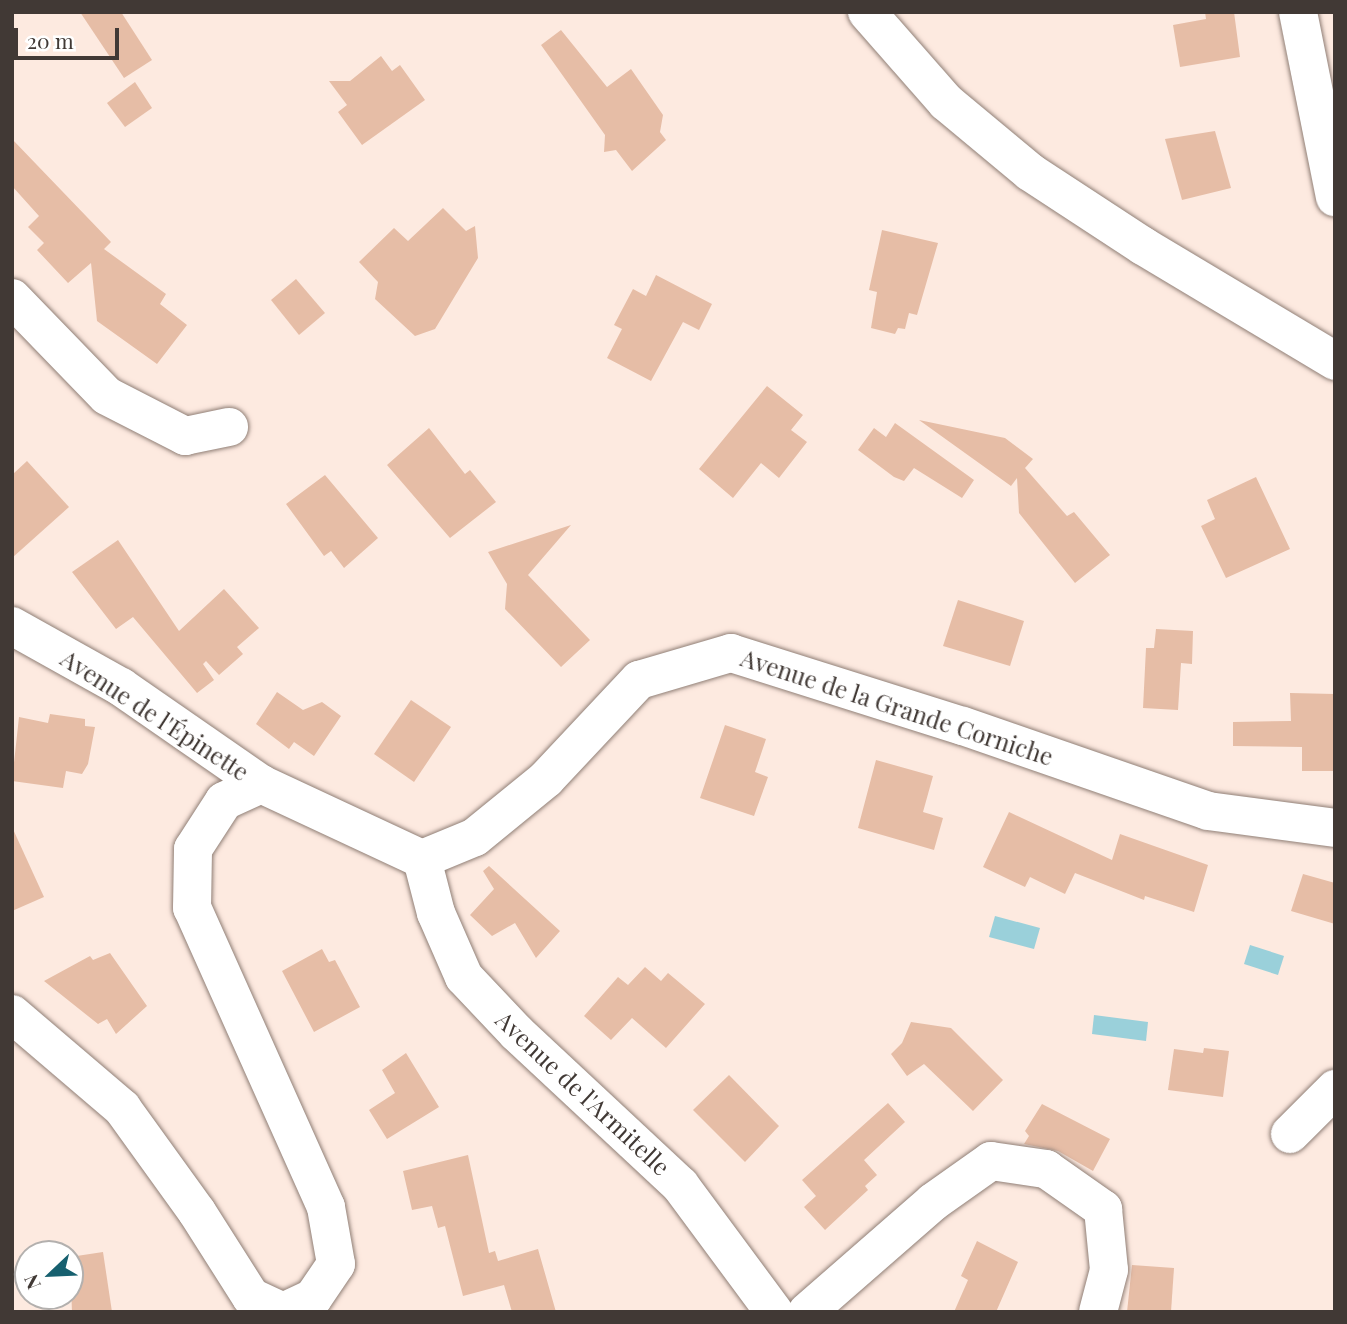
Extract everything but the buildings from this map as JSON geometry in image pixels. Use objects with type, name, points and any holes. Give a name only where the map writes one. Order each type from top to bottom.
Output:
[{"type":"street","points":[[867,12],[946,102],[1030,172],[1143,246],[1335,361]]},
{"type":"street","points":[[1298,12],[1335,197]]},
{"type":"street","points":[[12,298],[107,396],[185,436],[229,427]]},
{"type":"street","name":"Avenue de l'Épinette","points":[[12,626],[121,687],[261,785]]},
{"type":"street","name":"Avenue de la Grande Corniche","points":[[422,859],[475,837],[546,779],[639,680],[731,653],[963,726],[1208,811],[1335,828]]},
{"type":"street","points":[[12,1014],[122,1108],[197,1212],[251,1297],[283,1312],[313,1298],[336,1264],[326,1207],[192,908],[193,849],[224,802],[261,785],[422,859]]},
{"type":"street","name":"Avenue de l'Armitelle","points":[[422,859],[436,913],[464,977],[517,1033],[680,1185],[774,1312]]},
{"type":"street","points":[[1290,1134],[1335,1088]]},
{"type":"street","points":[[807,1312],[933,1202],[991,1161],[1046,1169],[1103,1209],[1109,1270],[1098,1312]]},
{"type":"water","points":[[995,916],[1040,928],[1034,949],[989,937]]},
{"type":"water","points":[[1250,945],[1284,956],[1278,975],[1244,964]]},
{"type":"water","points":[[1094,1015],[1148,1022],[1146,1041],[1092,1034]]}]
